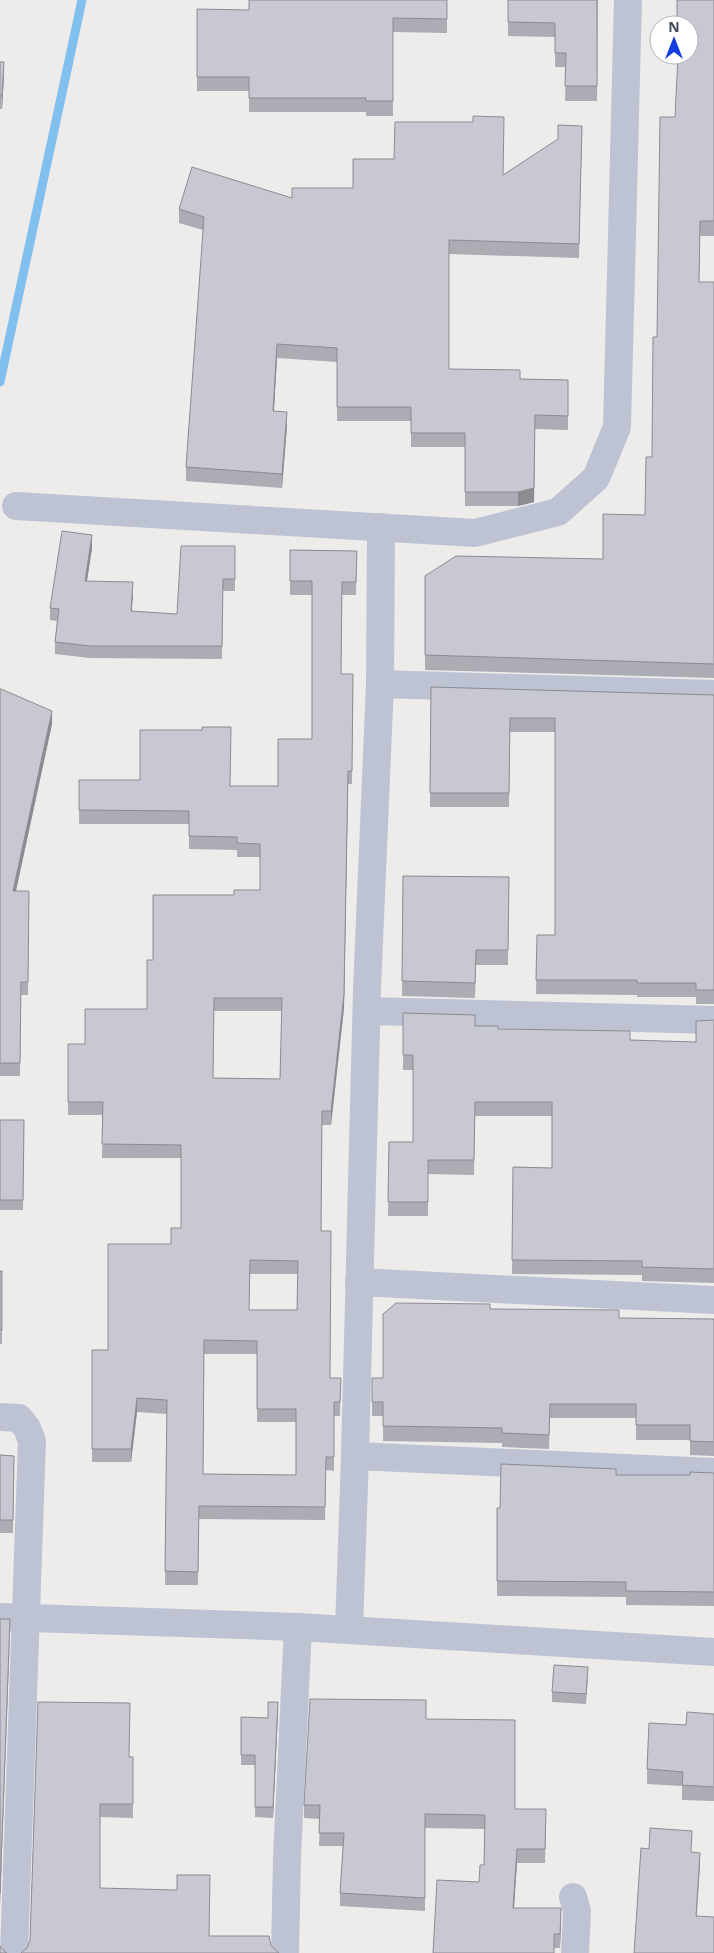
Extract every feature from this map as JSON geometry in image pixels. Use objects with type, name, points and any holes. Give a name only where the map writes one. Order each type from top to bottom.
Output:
[{"type":"street","points":[[16,506],[475,533],[558,512],[596,478],[617,427],[628,0]]},
{"type":"street","points":[[349,1629],[380,684],[382,527]]},
{"type":"street","points":[[380,684],[714,694]]},
{"type":"street","points":[[368,1011],[714,1020]]},
{"type":"street","points":[[359,1282],[714,1300]]},
{"type":"street","points":[[0,1417],[19,1418],[27,1428],[32,1441],[12,1617],[14,1953]]},
{"type":"street","points":[[355,1456],[714,1472]]},
{"type":"street","points":[[12,1617],[349,1629],[714,1652]]},
{"type":"street","points":[[285,1953],[286,1857],[298,1627]]},
{"type":"street","points":[[573,1898],[577,1911],[575,1953]]},
{"type":"building","points":[[249,0],[447,0],[447,19],[393,18],[393,101],[366,101],[366,98],[249,98],[249,77],[197,77],[197,9],[249,10]]},
{"type":"building","points":[[508,0],[597,0],[597,86],[565,86],[566,53],[555,53],[555,23],[508,22]]},
{"type":"building","points":[[677,0],[714,0],[714,221],[700,221],[699,282],[714,282],[714,664],[425,655],[425,576],[456,556],[603,559],[603,514],[645,515],[646,457],[652,457],[653,337],[657,337],[660,117],[675,117],[678,65],[699,65],[699,15],[677,15]]},
{"type":"building","points":[[0,62],[4,62],[2,96],[0,96]]},
{"type":"building","points":[[473,116],[504,117],[503,175],[558,139],[558,125],[582,126],[579,244],[449,240],[449,369],[520,370],[520,379],[568,380],[568,416],[535,415],[534,488],[518,492],[465,492],[465,433],[411,433],[411,407],[337,407],[337,348],[277,344],[273,411],[287,412],[282,474],[186,467],[204,217],[179,209],[192,167],[292,198],[292,188],[353,188],[353,159],[394,159],[395,122],[473,122]]},
{"type":"building","points":[[62,531],[92,535],[85,581],[133,582],[131,611],[177,614],[181,546],[235,546],[235,579],[223,579],[222,646],[90,646],[55,642],[59,609],[50,608]]},
{"type":"building","points":[[290,550],[357,551],[356,582],[342,582],[341,674],[353,674],[352,771],[348,771],[344,994],[331,1111],[322,1111],[321,1231],[331,1231],[330,1378],[341,1378],[340,1402],[334,1402],[334,1457],[326,1457],[325,1507],[199,1506],[198,1572],[165,1571],[167,1400],[137,1398],[131,1449],[92,1449],[92,1350],[108,1350],[108,1244],[171,1244],[171,1228],[181,1228],[181,1145],[102,1144],[103,1102],[68,1102],[68,1044],[85,1044],[85,1009],[147,1009],[147,960],[153,960],[153,895],[234,895],[234,890],[260,890],[260,844],[237,843],[237,837],[189,836],[189,811],[79,810],[79,780],[140,780],[140,730],[202,730],[202,727],[231,727],[230,786],[278,786],[278,739],[312,739],[312,581],[290,581]],"holes":[[[214,998],[282,998],[280,1079],[213,1078]],[[250,1260],[298,1261],[297,1310],[249,1310]],[[204,1340],[257,1341],[257,1409],[296,1409],[296,1475],[203,1474]]]},
{"type":"building","points":[[431,687],[714,695],[714,990],[696,990],[696,983],[637,983],[637,980],[536,980],[537,935],[555,935],[555,718],[510,718],[509,793],[430,793]]},
{"type":"building","points":[[0,689],[52,711],[13,891],[29,891],[28,982],[21,982],[20,1063],[0,1063]]},
{"type":"building","points":[[403,876],[509,877],[508,950],[476,950],[475,983],[402,981]]},
{"type":"building","points":[[403,1013],[475,1015],[475,1026],[498,1026],[498,1029],[630,1031],[630,1040],[696,1042],[696,1021],[714,1020],[714,1269],[642,1267],[642,1261],[512,1260],[513,1167],[552,1168],[552,1102],[475,1102],[474,1160],[428,1160],[428,1202],[388,1202],[389,1142],[413,1142],[413,1055],[403,1055]]},
{"type":"building","points":[[0,1120],[24,1120],[23,1200],[0,1200]]},
{"type":"building","points":[[0,1271],[2,1271],[2,1330],[0,1330]]},
{"type":"building","points":[[396,1303],[490,1304],[490,1309],[619,1310],[619,1318],[714,1319],[714,1442],[690,1441],[690,1425],[636,1425],[636,1404],[550,1404],[549,1435],[502,1433],[502,1428],[383,1426],[383,1402],[372,1402],[372,1378],[383,1378],[383,1314]]},
{"type":"building","points":[[0,1455],[14,1456],[13,1520],[0,1520]]},
{"type":"building","points":[[501,1464],[616,1469],[616,1475],[690,1475],[690,1472],[714,1473],[714,1592],[626,1591],[626,1582],[497,1581],[497,1508],[500,1508]]},
{"type":"building","points":[[0,1619],[10,1619],[0,1893]]},
{"type":"building","points":[[554,1665],[588,1667],[586,1694],[552,1692]]},
{"type":"building","points":[[310,1699],[426,1700],[426,1719],[515,1720],[515,1809],[546,1809],[545,1849],[517,1849],[513,1908],[561,1908],[560,1934],[554,1934],[554,1953],[433,1953],[437,1880],[479,1882],[480,1865],[484,1865],[485,1815],[425,1814],[425,1898],[340,1893],[344,1833],[319,1833],[320,1805],[304,1805]]},
{"type":"building","points":[[38,1702],[130,1703],[129,1757],[133,1757],[133,1804],[100,1804],[100,1888],[177,1890],[177,1875],[210,1875],[209,1936],[269,1936],[271,1946],[279,1953],[21,1953],[27,1948],[30,1940]]},
{"type":"building","points":[[268,1702],[278,1702],[273,1807],[255,1807],[255,1755],[241,1755],[241,1717],[268,1718]]},
{"type":"building","points":[[687,1712],[714,1714],[714,1787],[682,1785],[683,1772],[647,1769],[649,1723],[686,1725]]},
{"type":"building","points":[[650,1828],[692,1831],[691,1852],[700,1853],[696,1916],[714,1917],[714,1953],[634,1953],[641,1848],[649,1849]]},
{"type":"building","points":[[0,1946],[5,1952],[7,1953],[0,1953]]},
{"type":"waterway","points":[[0,382],[82,0]]}]
